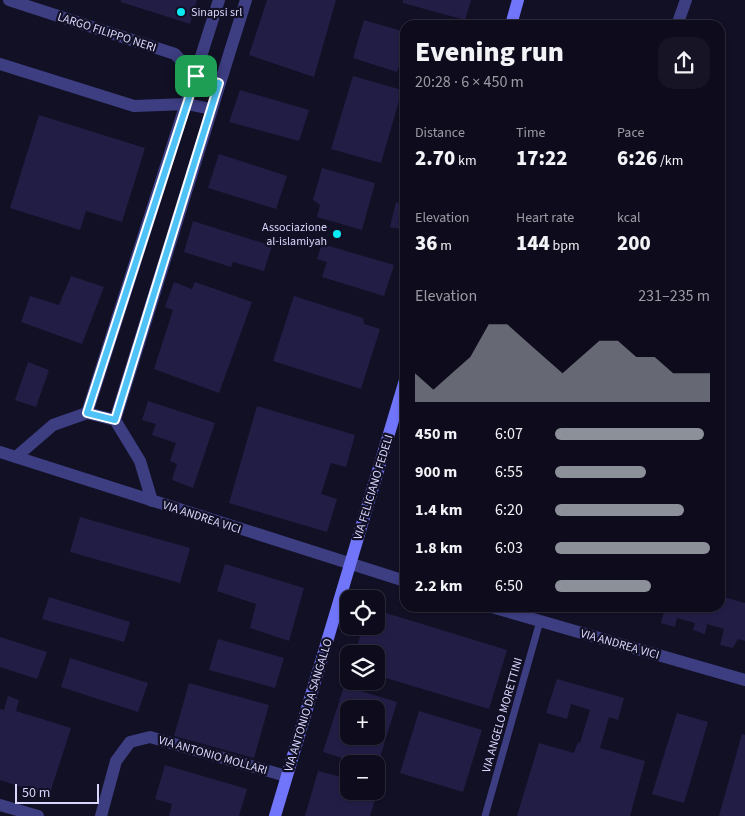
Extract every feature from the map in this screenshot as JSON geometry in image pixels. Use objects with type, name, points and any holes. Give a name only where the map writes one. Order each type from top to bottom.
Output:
[{"type":"street","name":"LARGO FILIPPO NERI","points":[[9,0],[175,54],[196,76]]},
{"type":"street","points":[[87,413],[219,0]]},
{"type":"street","points":[[115,420],[246,0]]},
{"type":"street","points":[[512,20],[518,0]]},
{"type":"street","points":[[679,20],[686,0]]},
{"type":"street","points":[[0,64],[134,106],[187,104],[211,109]]},
{"type":"street","name":"VIA FELICIANO FEDELI","points":[[350,565],[400,397]]},
{"type":"street","points":[[16,457],[53,425],[87,413],[115,420],[140,461],[152,501]]},
{"type":"street","name":"VIA ANDREA VICI","points":[[0,452],[400,580]]},
{"type":"street","name":"VIA ANTONIO DA SANGALLO","points":[[275,816],[350,565]]},
{"type":"street","name":"VIA ANDREA VICI","points":[[509,612],[745,680]]},
{"type":"street","name":"VIA ANTONIO MOLLARI","points":[[101,816],[116,761],[130,742],[150,737],[286,776]]},
{"type":"street","points":[[0,805],[38,816]]},
{"type":"lane","points":[[196,76],[219,83]]},
{"type":"lane","name":"VIA ANGELO MORETTINI","points":[[485,816],[540,621]]},
{"type":"building","points":[[121,0],[197,0],[190,24],[121,2]]},
{"type":"building","points":[[267,0],[336,0],[314,77],[249,55]]},
{"type":"building","points":[[403,0],[471,0],[465,20],[403,3]]},
{"type":"building","points":[[364,20],[400,31],[400,63],[397,72],[353,58]]},
{"type":"building","points":[[353,76],[400,89],[400,97],[381,163],[331,149]]},
{"type":"building","points":[[240,90],[309,110],[299,141],[229,122]]},
{"type":"building","points":[[39,115],[145,148],[122,222],[86,211],[80,230],[10,208]]},
{"type":"building","points":[[219,154],[287,176],[276,209],[208,188]]},
{"type":"building","points":[[322,168],[375,183],[362,230],[317,217],[320,205],[313,200]]},
{"type":"building","points":[[396,202],[400,203],[400,229],[390,227]]},
{"type":"building","points":[[193,221],[272,246],[264,271],[233,262],[231,267],[184,252]]},
{"type":"building","points":[[322,244],[394,265],[384,296],[322,277],[327,262],[317,259]]},
{"type":"building","points":[[71,276],[104,287],[82,344],[21,322],[30,296],[59,305]]},
{"type":"building","points":[[174,282],[192,289],[195,282],[252,302],[219,393],[154,369],[173,310],[165,307]]},
{"type":"building","points":[[294,296],[363,318],[364,324],[380,329],[361,389],[273,361]]},
{"type":"building","points":[[28,362],[49,370],[36,407],[15,400]]},
{"type":"building","points":[[148,401],[215,423],[193,488],[172,480],[177,464],[170,461],[176,443],[152,435],[156,424],[142,420]]},
{"type":"building","points":[[257,406],[355,435],[346,467],[331,463],[321,494],[337,499],[327,532],[229,503]]},
{"type":"building","points":[[80,517],[190,548],[180,583],[70,552]]},
{"type":"building","points":[[225,564],[304,588],[289,641],[250,628],[256,604],[217,591]]},
{"type":"building","points":[[49,597],[130,622],[124,642],[42,619]]},
{"type":"building","points":[[725,597],[745,603],[745,641],[738,639],[733,648],[720,645],[724,629],[707,624],[705,634],[693,630],[695,623],[677,618],[675,627],[661,623],[664,612],[725,612]]},
{"type":"building","points":[[385,613],[507,650],[489,709],[385,678],[385,645],[358,645],[360,635],[385,635]]},
{"type":"building","points":[[0,637],[47,652],[37,679],[0,667]]},
{"type":"building","points":[[218,639],[284,658],[275,688],[209,670]]},
{"type":"building","points":[[70,658],[148,683],[138,712],[61,687]]},
{"type":"building","points":[[557,679],[624,698],[618,720],[609,717],[600,748],[645,761],[630,816],[517,816],[539,743],[574,753],[578,742],[580,743],[590,710],[571,704],[567,719],[546,713]]},
{"type":"building","points":[[189,683],[269,705],[254,758],[174,736]]},
{"type":"building","points":[[343,690],[357,690],[397,702],[385,741],[385,700],[340,700],[340,745],[384,745],[381,755],[340,755],[340,757],[323,752]]},
{"type":"building","points":[[8,696],[19,700],[16,711],[71,728],[49,796],[0,780],[0,709],[4,710]]},
{"type":"building","points":[[419,711],[482,730],[463,792],[400,773]]},
{"type":"building","points":[[677,713],[708,722],[684,803],[652,794]]},
{"type":"building","points":[[742,734],[745,735],[745,816],[719,816]]},
{"type":"building","points":[[165,765],[247,789],[239,816],[169,816],[172,804],[155,799]]},
{"type":"building","points":[[318,771],[340,777],[340,800],[375,800],[370,816],[305,816]]},
{"type":"place","name":"Sinapsi srl","points":[[181,12]]},
{"type":"place","name":"Associazione al-islamiyah","points":[[337,234]]},
{"type":"route","points":[[196,76],[219,83],[115,420],[87,413],[193,86],[196,76]]}]
